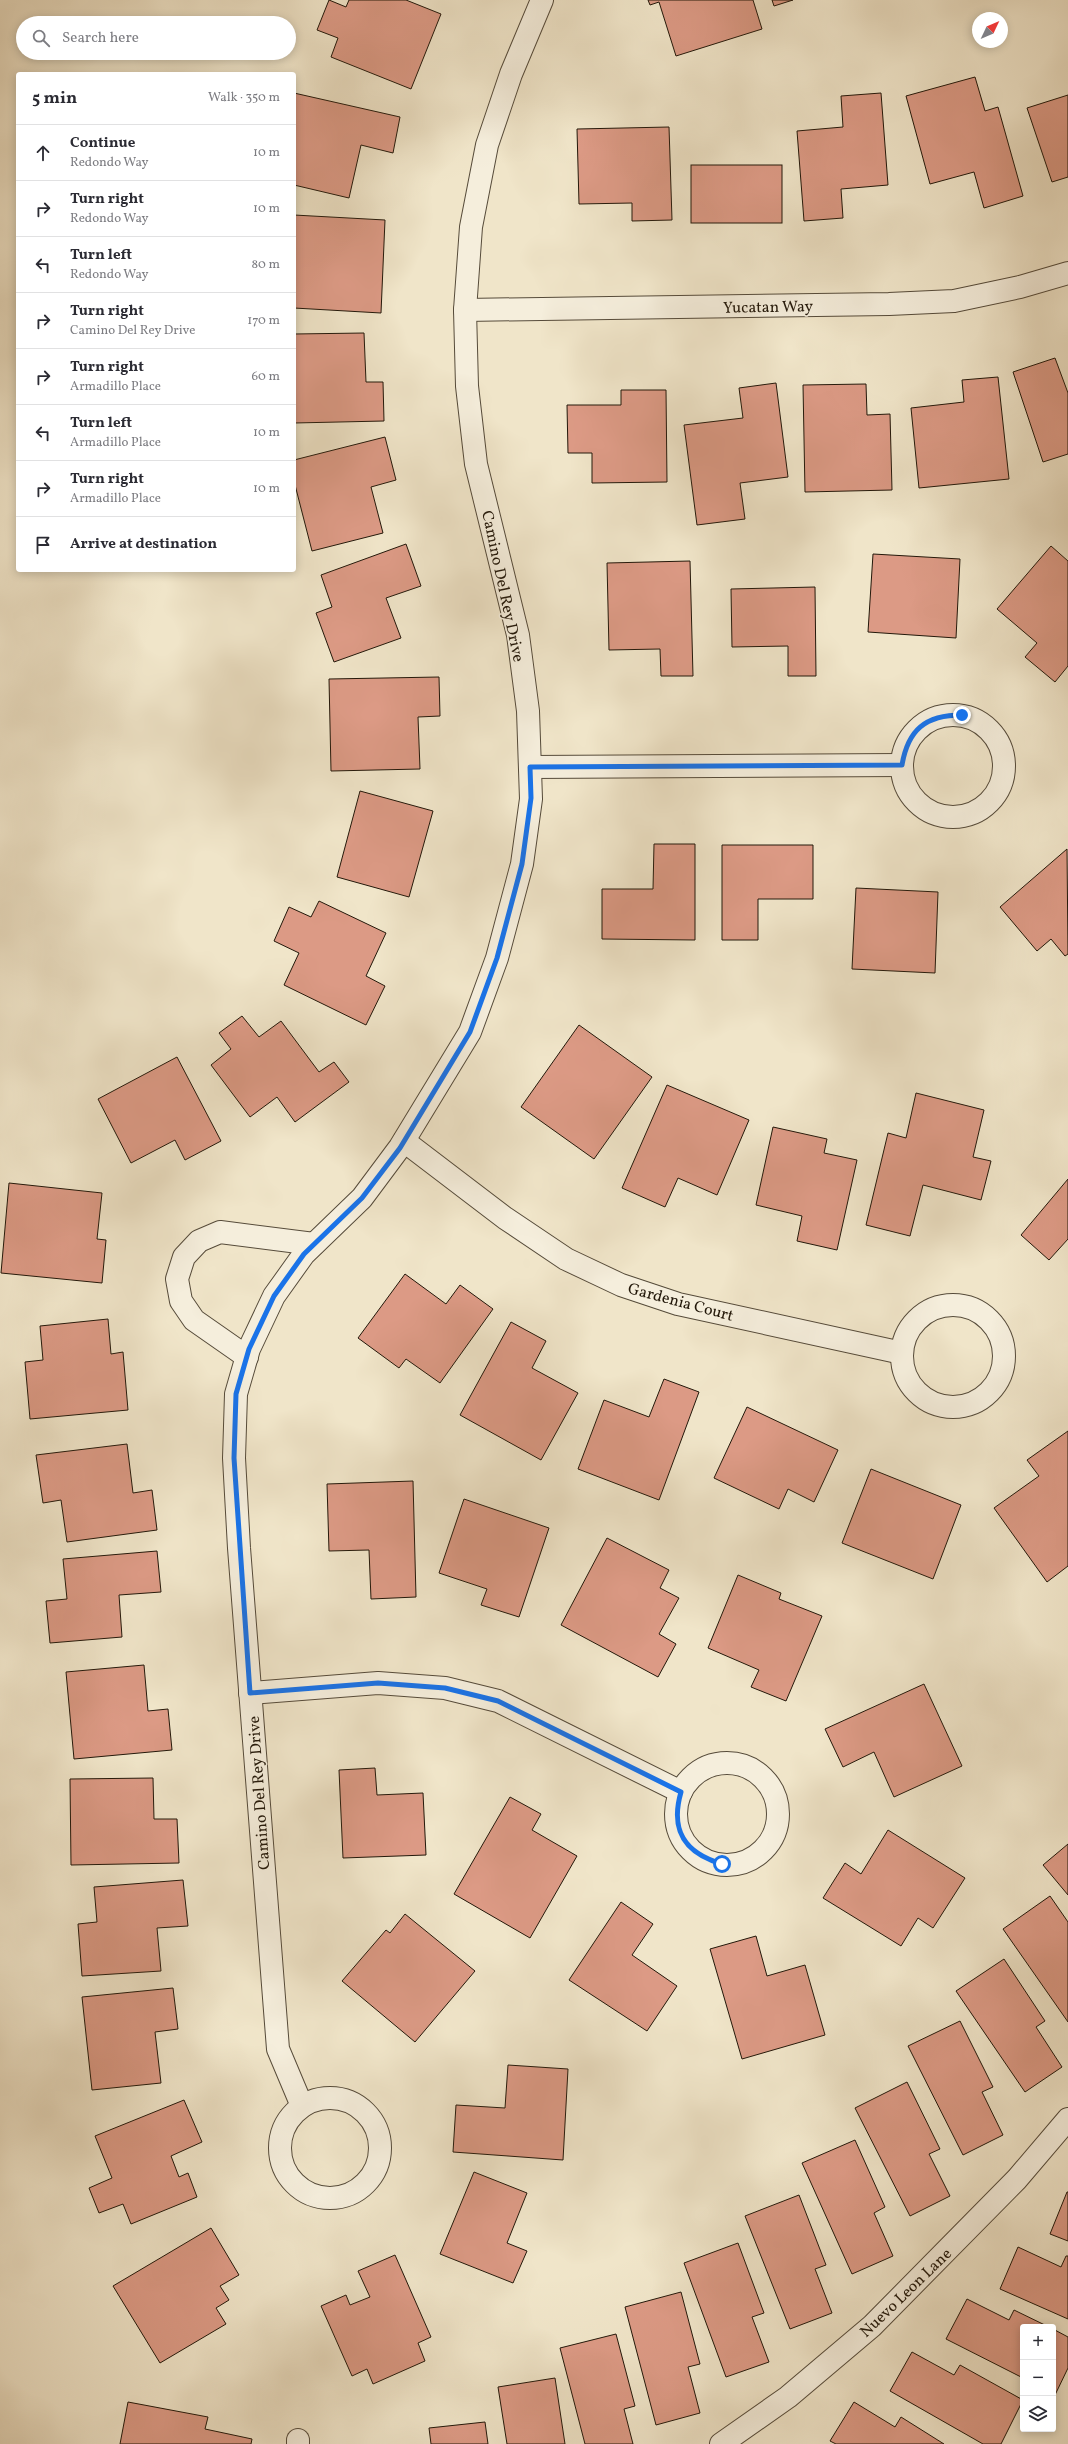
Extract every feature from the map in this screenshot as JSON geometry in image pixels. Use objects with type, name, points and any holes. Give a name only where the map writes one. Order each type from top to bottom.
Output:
[{"type":"street","name":"Camino Del Rey Drive","points":[[302,2106],[278,2049],[250,1693],[234,1458],[236,1394],[247,1357],[274,1296],[304,1254],[362,1198],[404,1141],[470,1032],[497,958],[522,864],[531,798],[528,711],[518,635],[476,464],[467,386],[465,310],[472,227],[487,145],[511,74],[542,0]]},
{"type":"street","name":"Yucatan Way","points":[[465,310],[889,304],[954,301],[1020,287],[1068,273]]},
{"type":"street","points":[[944,715],[962,715],[979,722],[992,733],[1001,749],[1004,766],[1001,782],[994,796],[983,807],[968,814],[952,817],[937,814],[922,807],[911,795],[904,781],[902,765],[905,747],[914,732],[928,721],[944,715]]},
{"type":"street","points":[[530,767],[902,765]]},
{"type":"street","name":"Gardenia Court","points":[[404,1141],[504,1218],[566,1259],[621,1285],[678,1304],[902,1352]]},
{"type":"street","points":[[247,1357],[194,1320],[181,1301],[177,1279],[184,1258],[199,1241],[220,1232],[314,1244]]},
{"type":"street","points":[[964,1306],[980,1313],[994,1326],[1002,1341],[1004,1359],[1001,1374],[992,1389],[980,1399],[966,1405],[950,1407],[934,1403],[917,1392],[910,1383],[904,1369],[902,1352],[906,1336],[916,1321],[930,1310],[941,1307],[964,1306]]},
{"type":"street","points":[[250,1693],[378,1683],[445,1688],[498,1701],[681,1792]]},
{"type":"street","points":[[722,1763],[740,1764],[756,1772],[769,1784],[776,1800],[778,1818],[774,1835],[765,1848],[752,1858],[738,1864],[722,1864],[706,1860],[693,1851],[683,1838],[677,1824],[676,1808],[681,1792],[691,1778],[705,1767],[722,1763]]},
{"type":"street","points":[[324,2098],[346,2100],[366,2112],[378,2132],[380,2154],[373,2176],[357,2191],[336,2199],[313,2196],[294,2185],[281,2165],[279,2143],[286,2122],[302,2106],[324,2098]]},
{"type":"street","name":"Nuevo Leon Lane","points":[[721,2444],[788,2396],[872,2326],[1017,2179],[1068,2119]]},
{"type":"building","points":[[329,0],[346,7],[349,0],[406,0],[441,14],[411,89],[331,57],[338,38],[317,30]]},
{"type":"building","points":[[648,0],[753,0],[762,29],[676,56],[659,2],[650,5]]},
{"type":"building","points":[[772,0],[793,0],[774,6]]},
{"type":"building","points":[[975,77],[985,111],[998,107],[1023,196],[984,208],[974,172],[930,184],[906,96]]},
{"type":"building","points":[[296,93],[400,117],[393,153],[361,145],[349,198],[296,185]]},
{"type":"building","points":[[881,93],[888,185],[841,189],[843,218],[804,221],[797,131],[843,127],[841,96]]},
{"type":"building","points":[[1068,95],[1068,177],[1052,182],[1027,108]]},
{"type":"building","points":[[669,127],[672,220],[632,221],[632,203],[579,204],[577,129]]},
{"type":"building","points":[[691,165],[782,165],[782,223],[691,223]]},
{"type":"building","points":[[296,215],[385,220],[381,313],[296,308]]},
{"type":"building","points":[[364,333],[366,382],[383,382],[384,421],[296,423],[296,334]]},
{"type":"building","points":[[1055,358],[1068,393],[1068,454],[1043,462],[1013,372]]},
{"type":"building","points":[[998,377],[1009,479],[919,488],[911,408],[964,402],[962,380]]},
{"type":"building","points":[[776,383],[788,477],[740,483],[745,519],[697,525],[684,425],[743,418],[739,388]]},
{"type":"building","points":[[866,384],[867,415],[890,414],[892,490],[805,492],[803,385]]},
{"type":"building","points":[[621,390],[666,390],[667,482],[592,483],[592,453],[568,453],[567,405],[621,405]]},
{"type":"building","points":[[385,437],[396,480],[371,487],[383,533],[312,551],[296,489],[296,459]]},
{"type":"building","points":[[406,544],[421,586],[386,598],[401,638],[334,662],[316,613],[332,607],[321,575]]},
{"type":"building","points":[[1051,546],[1068,561],[1068,666],[1055,682],[1025,657],[1037,643],[997,609]]},
{"type":"building","points":[[873,554],[960,559],[956,638],[868,632]]},
{"type":"building","points":[[690,561],[693,676],[661,676],[660,649],[609,650],[607,563]]},
{"type":"building","points":[[815,587],[816,676],[788,676],[788,646],[732,647],[731,589]]},
{"type":"building","points":[[439,677],[440,716],[418,717],[420,769],[331,771],[329,679]]},
{"type":"building","points":[[360,791],[433,811],[409,897],[337,877]]},
{"type":"building","points":[[654,844],[695,844],[695,940],[602,939],[602,889],[653,889]]},
{"type":"building","points":[[722,845],[813,845],[813,899],[758,899],[758,940],[722,940]]},
{"type":"building","points":[[1067,849],[1068,954],[1065,956],[1051,939],[1037,951],[1000,907]]},
{"type":"building","points":[[856,888],[938,892],[935,973],[852,969]]},
{"type":"building","points":[[319,901],[386,933],[366,976],[385,986],[366,1025],[284,985],[299,953],[274,941],[289,907],[311,917]]},
{"type":"building","points":[[242,1016],[259,1037],[281,1021],[319,1072],[334,1062],[349,1082],[295,1122],[277,1097],[250,1117],[211,1065],[231,1049],[219,1033]]},
{"type":"building","points":[[579,1025],[652,1077],[594,1159],[521,1107]]},
{"type":"building","points":[[177,1057],[221,1141],[185,1160],[175,1140],[131,1163],[98,1099]]},
{"type":"building","points":[[667,1085],[749,1120],[717,1195],[678,1178],[665,1207],[622,1188]]},
{"type":"building","points":[[916,1093],[984,1110],[973,1157],[991,1161],[981,1200],[923,1185],[910,1236],[866,1225],[888,1133],[906,1138]]},
{"type":"building","points":[[773,1127],[827,1139],[824,1153],[857,1160],[837,1250],[797,1241],[802,1216],[756,1205]]},
{"type":"building","points":[[1068,1179],[1068,1239],[1049,1260],[1021,1235]]},
{"type":"building","points":[[9,1183],[102,1193],[97,1239],[106,1240],[102,1283],[1,1273]]},
{"type":"building","points":[[405,1274],[446,1304],[460,1285],[493,1309],[440,1383],[406,1359],[399,1368],[358,1338]]},
{"type":"building","points":[[108,1319],[111,1354],[123,1352],[128,1410],[30,1419],[25,1362],[43,1360],[40,1326]]},
{"type":"building","points":[[511,1322],[546,1341],[532,1368],[578,1393],[541,1460],[460,1415]]},
{"type":"building","points":[[664,1379],[699,1392],[659,1500],[578,1469],[604,1400],[649,1417]]},
{"type":"building","points":[[747,1407],[838,1450],[814,1502],[788,1489],[779,1509],[714,1478]]},
{"type":"building","points":[[1068,1431],[1068,1566],[1047,1582],[994,1508],[1039,1476],[1027,1460]]},
{"type":"building","points":[[127,1444],[133,1493],[152,1490],[157,1530],[67,1542],[61,1500],[43,1503],[36,1455]]},
{"type":"building","points":[[871,1469],[961,1505],[933,1579],[842,1543]]},
{"type":"building","points":[[413,1481],[416,1597],[371,1599],[369,1550],[329,1551],[327,1484]]},
{"type":"building","points":[[464,1499],[549,1528],[519,1617],[481,1605],[487,1589],[439,1573]]},
{"type":"building","points":[[607,1538],[669,1570],[660,1588],[679,1598],[659,1634],[676,1644],[658,1677],[561,1625]]},
{"type":"building","points":[[157,1551],[161,1592],[119,1595],[122,1637],[50,1643],[46,1601],[67,1599],[63,1559]]},
{"type":"building","points":[[738,1575],[781,1593],[779,1599],[822,1616],[786,1701],[751,1687],[759,1670],[708,1648]]},
{"type":"building","points":[[144,1665],[148,1711],[168,1709],[172,1750],[74,1759],[66,1672]]},
{"type":"building","points":[[924,1684],[962,1766],[894,1797],[874,1752],[843,1767],[825,1729]]},
{"type":"building","points":[[375,1768],[377,1795],[423,1793],[426,1855],[343,1858],[339,1770]]},
{"type":"building","points":[[153,1778],[154,1819],[177,1819],[179,1863],[71,1865],[70,1779]]},
{"type":"building","points":[[510,1797],[541,1814],[532,1830],[577,1856],[530,1938],[454,1894]]},
{"type":"building","points":[[888,1830],[965,1878],[933,1928],[918,1918],[901,1946],[823,1898],[845,1863],[861,1874]]},
{"type":"building","points":[[1068,1844],[1068,1895],[1043,1865]]},
{"type":"building","points":[[183,1880],[188,1926],[157,1928],[161,1971],[82,1976],[78,1924],[97,1922],[94,1887]]},
{"type":"building","points":[[1050,1896],[1068,1922],[1068,2022],[1003,1929]]},
{"type":"building","points":[[621,1902],[653,1924],[632,1955],[677,1986],[647,2031],[569,1980]]},
{"type":"building","points":[[405,1914],[475,1971],[415,2042],[342,1981],[386,1930],[390,1933]]},
{"type":"building","points":[[756,1936],[767,1976],[805,1965],[825,2035],[742,2059],[710,1949]]},
{"type":"building","points":[[1004,1959],[1045,2021],[1036,2027],[1062,2067],[1025,2092],[956,1991]]},
{"type":"building","points":[[173,1988],[178,2029],[155,2032],[161,2083],[92,2090],[82,1997]]},
{"type":"building","points":[[960,2021],[993,2087],[982,2092],[1003,2135],[963,2155],[908,2046]]},
{"type":"building","points":[[508,2065],[568,2069],[563,2160],[453,2152],[456,2105],[505,2108]]},
{"type":"building","points":[[907,2082],[940,2149],[929,2154],[950,2196],[910,2216],[855,2108]]},
{"type":"building","points":[[184,2100],[202,2142],[171,2156],[179,2177],[188,2173],[197,2197],[131,2224],[123,2204],[99,2213],[89,2188],[112,2178],[95,2136]]},
{"type":"building","points":[[855,2140],[885,2207],[874,2213],[893,2256],[852,2274],[802,2163]]},
{"type":"building","points":[[474,2172],[527,2193],[507,2243],[527,2251],[513,2283],[440,2254]]},
{"type":"building","points":[[1068,2192],[1068,2241],[1050,2234]]},
{"type":"building","points":[[799,2195],[826,2265],[815,2269],[832,2313],[790,2329],[745,2216]]},
{"type":"building","points":[[211,2228],[239,2275],[220,2286],[229,2300],[216,2308],[226,2324],[160,2363],[113,2286]]},
{"type":"building","points":[[738,2243],[764,2313],[752,2317],[769,2362],[726,2377],[684,2263]]},
{"type":"building","points":[[1018,2247],[1061,2267],[1066,2256],[1068,2256],[1068,2319],[1000,2289]]},
{"type":"building","points":[[395,2255],[431,2337],[418,2343],[425,2361],[373,2384],[367,2369],[352,2376],[321,2306],[346,2295],[350,2305],[370,2297],[358,2271]]},
{"type":"building","points":[[681,2292],[700,2364],[688,2367],[700,2413],[656,2425],[625,2307]]},
{"type":"building","points":[[967,2299],[1009,2320],[1014,2310],[1043,2324],[1020,2324],[1020,2376],[946,2339]]},
{"type":"building","points":[[1056,2331],[1068,2337],[1068,2368],[1056,2393]]},
{"type":"building","points":[[616,2334],[635,2406],[624,2409],[633,2444],[585,2444],[560,2348]]},
{"type":"building","points":[[912,2352],[954,2375],[960,2365],[1020,2398],[1020,2406],[1001,2444],[983,2444],[890,2391]]},
{"type":"building","points":[[555,2378],[565,2444],[507,2444],[498,2387]]},
{"type":"building","points":[[128,2402],[208,2417],[205,2429],[252,2439],[251,2444],[120,2444]]},
{"type":"building","points":[[854,2402],[895,2427],[901,2417],[944,2444],[836,2444],[830,2441]]},
{"type":"building","points":[[485,2422],[488,2444],[431,2444],[429,2428]]},
{"type":"route","points":[[722,1864],[706,1860],[693,1851],[683,1838],[677,1824],[676,1808],[681,1792],[622,1765],[546,1724],[498,1701],[445,1688],[378,1683],[250,1693],[234,1458],[236,1394],[249,1349],[274,1296],[304,1254],[362,1198],[400,1148],[433,1096],[470,1032],[497,958],[522,864],[531,798],[530,767],[902,765],[905,747],[914,732],[928,721],[944,715],[962,715]]}]
